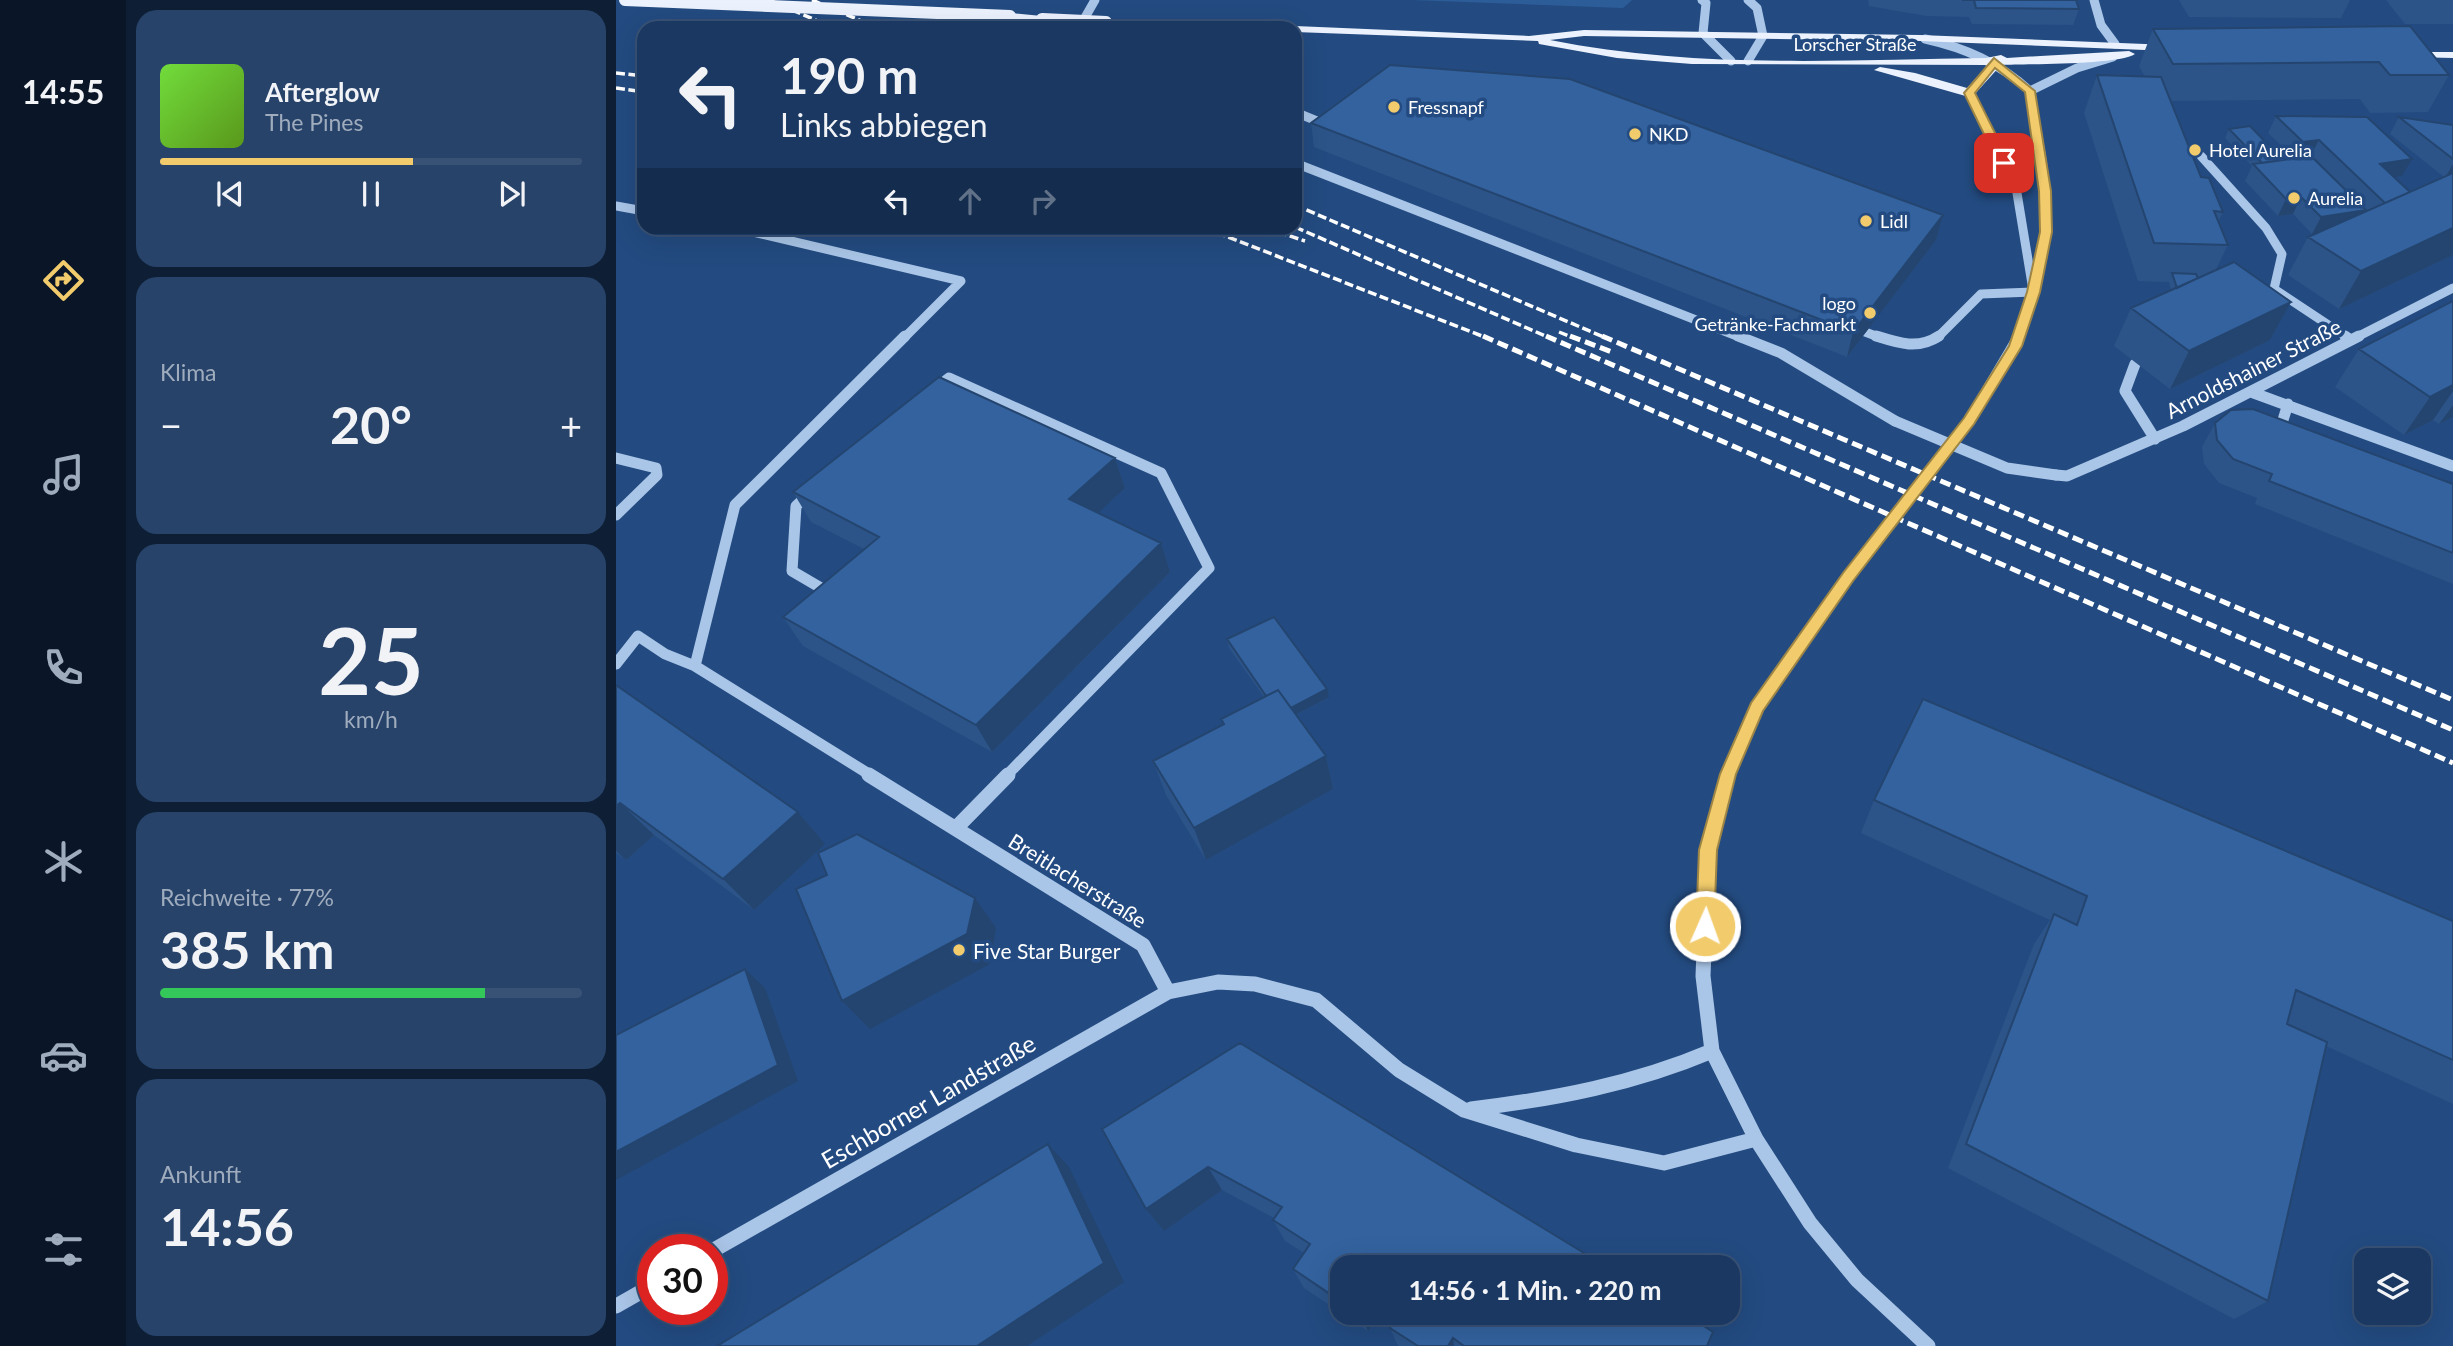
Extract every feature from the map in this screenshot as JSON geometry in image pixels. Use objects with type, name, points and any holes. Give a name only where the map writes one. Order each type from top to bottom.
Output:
[{"type":"main road","points":[[625,0],[1085,21]]},
{"type":"main road","name":"Lorscher Straße","points":[[1302,29],[1529,39],[1584,33],[1920,38],[2063,42],[2117,50]]},
{"type":"main road","name":"Lorscher Straße","points":[[1529,39],[1584,52],[1731,61],[1994,62],[2117,50]]},
{"type":"main road","points":[[1821,62],[1911,75],[1969,93],[1994,62],[2024,48],[2063,42]]},
{"type":"main road","points":[[2398,54],[2453,55]]},
{"type":"street","points":[[1083,21],[1095,0]]},
{"type":"street","points":[[1702,0],[1706,3],[1703,33],[1731,61]]},
{"type":"street","points":[[1748,0],[1757,8],[1763,36],[1748,61]]},
{"type":"street","points":[[2030,91],[2117,50],[2101,26],[2094,0]]},
{"type":"street","points":[[1920,38],[1964,47],[1994,62],[2030,91],[2045,191],[2046,232],[2034,292],[2016,346],[1969,421],[1848,577],[1756,708],[1728,774],[1708,850],[1703,976],[1712,1051],[1756,1139],[1810,1223],[1857,1280],[1928,1346]]},
{"type":"street","points":[[1969,93],[2015,187],[2034,292]]},
{"type":"street","points":[[1302,115],[1346,132]]},
{"type":"street","points":[[2201,156],[2266,228],[2282,254],[2274,289],[2351,340]]},
{"type":"street","name":"Arnoldshainer Straße","points":[[1302,166],[1781,353],[1895,421],[2007,468],[2062,476],[2155,439],[2453,288]]},
{"type":"street","points":[[616,206],[637,210]]},
{"type":"street","points":[[695,666],[734,505],[961,281],[766,235]]},
{"type":"street","points":[[1836,321],[1901,346],[1921,346],[1939,339],[1981,294],[2034,292]]},
{"type":"street","points":[[2135,364],[2125,391],[2155,439]]},
{"type":"street","points":[[928,395],[948,378],[1161,473],[1209,568],[956,828]]},
{"type":"street","points":[[2251,392],[2453,466]]},
{"type":"street","points":[[2275,446],[2288,404]]},
{"type":"street","points":[[616,458],[656,468],[657,475],[616,515]]},
{"type":"street","points":[[816,489],[796,506],[792,571],[837,597]]},
{"type":"street","name":"Breitlacherstraße","points":[[616,664],[638,636],[666,654],[695,666],[1143,945],[1168,992]]},
{"type":"street","points":[[1168,992],[1218,982],[1242,983],[1316,1000],[1399,1070],[1464,1110],[1576,1145],[1664,1163],[1756,1139]]},
{"type":"street","name":"Eschborner Landstraße","points":[[728,1242],[1168,992]]},
{"type":"street","points":[[1464,1110],[1570,1098],[1668,1071],[1712,1051]]},
{"type":"street","points":[[616,1306],[637,1294]]},
{"type":"shaded area","points":[[1412,0],[1632,0],[1623,8]]},
{"type":"building","points":[[1974,0],[2076,0],[2079,9],[1976,8]]},
{"type":"building","points":[[2410,26],[2449,75],[2390,75],[2379,62],[2173,64],[2153,29]]},
{"type":"building","points":[[1390,65],[1570,79],[1943,215],[1853,332],[1311,123]]},
{"type":"building","points":[[2097,75],[2161,77],[2201,177],[2209,178],[2223,212],[2214,211],[2228,245],[2154,243]]},
{"type":"building","points":[[2276,116],[2367,117],[2412,159],[2380,164],[2410,192],[2385,203],[2319,140],[2303,142]]},
{"type":"building","points":[[2399,117],[2453,125],[2453,159]]},
{"type":"building","points":[[2250,126],[2283,160],[2262,163],[2229,129]]},
{"type":"building","points":[[2311,156],[2366,210],[2321,217],[2301,197],[2286,199],[2253,164]]},
{"type":"building","points":[[2453,173],[2453,228],[2361,271],[2308,237]]},
{"type":"building","points":[[2234,262],[2291,302],[2189,351],[2131,308]]},
{"type":"building","points":[[2172,273],[2196,274],[2198,278],[2177,288]]},
{"type":"building","points":[[2453,301],[2453,385],[2430,397],[2359,349]]},
{"type":"building","points":[[939,377],[1115,458],[1069,499],[1161,543],[976,725],[783,617],[879,537],[793,492]]},
{"type":"building","points":[[2253,409],[2453,484],[2453,553],[2269,481],[2272,474],[2233,459],[2217,440],[2215,423],[2231,410]]},
{"type":"building","points":[[1274,617],[1327,689],[1291,708],[1278,690],[1266,696],[1227,639]]},
{"type":"building","points":[[616,685],[798,812],[723,879],[620,803],[616,806]]},
{"type":"building","points":[[1278,690],[1326,756],[1194,828],[1153,761],[1224,724],[1221,719]]},
{"type":"building","points":[[1923,699],[2453,921],[2453,1060],[2296,990],[2287,1024],[2327,1042],[2268,1301],[1966,1144],[2054,914],[2077,925],[2087,896],[1874,800]]},
{"type":"building","points":[[857,834],[975,898],[967,934],[842,1001],[796,889],[827,875],[818,853]]},
{"type":"building","points":[[745,969],[778,1065],[616,1152],[616,1035]]},
{"type":"building","points":[[1240,1043],[1587,1255],[1330,1255],[1330,1294],[1293,1269],[1310,1244],[1273,1220],[1282,1207],[1208,1167],[1146,1209],[1102,1129]]},
{"type":"building","points":[[1048,1144],[1104,1263],[977,1346],[717,1346]]},
{"type":"building","points":[[1392,1325],[1702,1325],[1713,1332],[1707,1346],[1464,1346],[1453,1338],[1448,1346],[1418,1346],[1390,1328]]},
{"type":"railway","points":[[769,0],[818,21]]},
{"type":"railway","points":[[812,0],[862,21]]},
{"type":"railway","points":[[616,73],[637,75]]},
{"type":"railway","points":[[616,88],[637,91]]},
{"type":"railway","points":[[1302,208],[1606,338]]},
{"type":"railway","points":[[1302,230],[1550,338]]},
{"type":"railway","points":[[1223,235],[1487,338]]},
{"type":"railway","points":[[1287,235],[1305,241]]},
{"type":"railway","points":[[1559,332],[1574,338]]},
{"type":"railway","points":[[1483,336],[2453,763]]},
{"type":"railway","points":[[1546,336],[2453,730]]},
{"type":"railway","points":[[1570,336],[1612,352]]},
{"type":"railway","points":[[1602,336],[2453,700]]},
{"type":"place","name":"Fressnapf","points":[[1394,107]]},
{"type":"place","name":"NKD","points":[[1635,134]]},
{"type":"place","name":"Hotel Aurelia","points":[[2195,150]]},
{"type":"place","name":"Aurelia","points":[[2294,198]]},
{"type":"place","name":"Lidl","points":[[1866,221]]},
{"type":"place","name":"logo Getränke-Fachmarkt","points":[[1870,313]]},
{"type":"place","name":"Five Star Burger","points":[[959,950]]},
{"type":"route","points":[[1705,926],[1708,850],[1728,774],[1756,708],[1848,577],[1969,421],[2016,346],[2034,292],[2046,232],[2045,191],[2030,91],[1994,62],[1969,93],[2004,163]]}]
